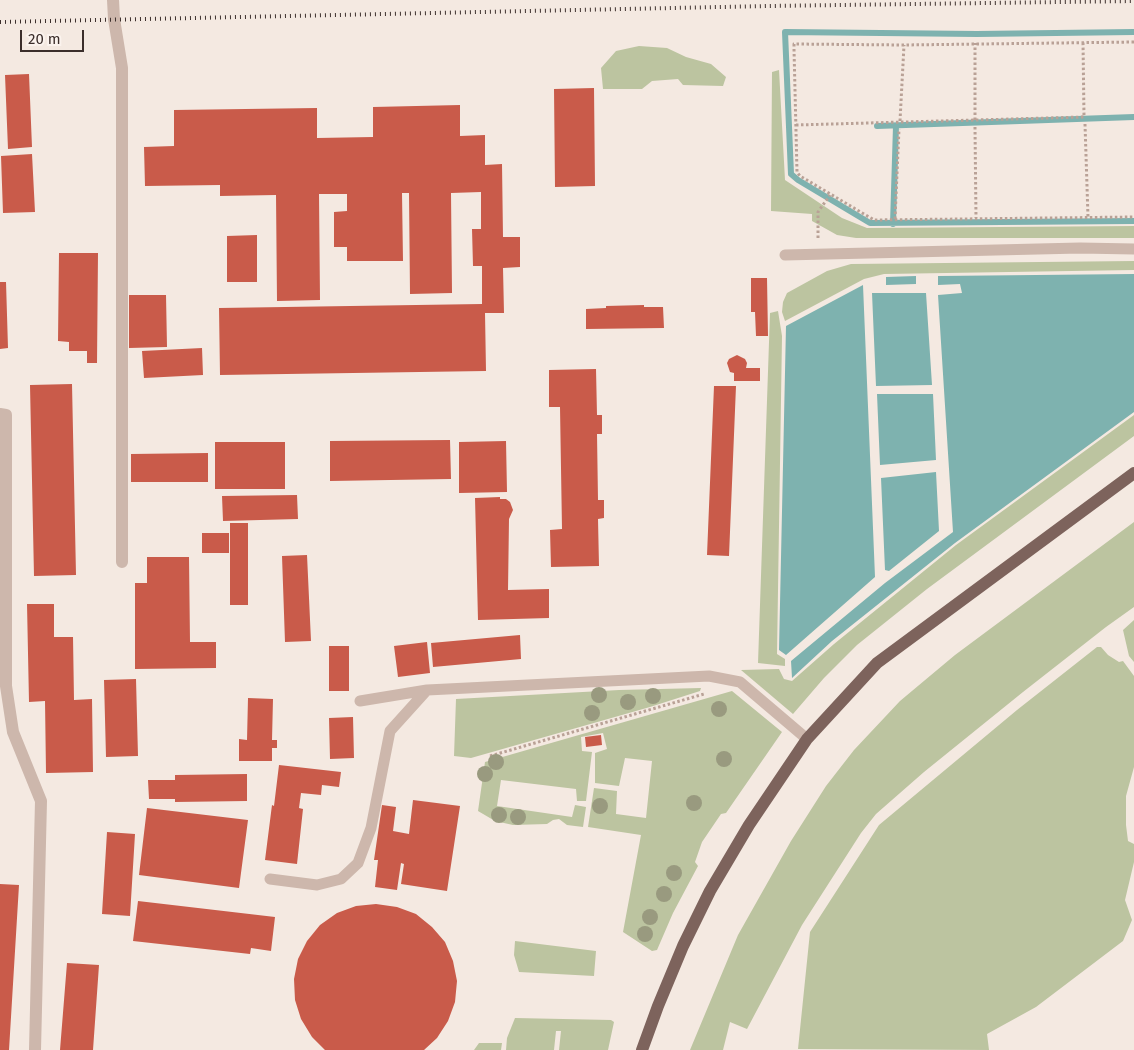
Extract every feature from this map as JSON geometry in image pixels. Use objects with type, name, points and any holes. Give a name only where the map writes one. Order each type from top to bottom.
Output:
[{"type":"main road","points":[[642,1050],[683,946],[710,891],[749,824],[807,739],[876,663],[1134,473]]},
{"type":"street","points":[[113,0],[114,19],[122,68],[122,562]]},
{"type":"street","points":[[0,414],[6,415],[6,686],[13,732],[41,801],[35,1050]]},
{"type":"lane","points":[[785,254],[1080,248],[1134,249]]},
{"type":"lane","points":[[360,701],[427,690],[709,676],[740,682],[807,739]]},
{"type":"lane","points":[[270,879],[317,884],[341,879],[358,863],[371,828],[390,731],[427,690]]},
{"type":"path","points":[[796,125],[1084,117],[1083,42]]},
{"type":"path","points":[[1134,42],[904,45],[794,44],[797,172],[800,176],[830,195],[874,220],[1134,217]]},
{"type":"path","points":[[975,43],[975,120]]},
{"type":"path","points":[[900,122],[904,45]]},
{"type":"path","points":[[1085,124],[1088,217]]},
{"type":"path","points":[[975,127],[976,218]]},
{"type":"path","points":[[895,219],[899,129]]},
{"type":"path","points":[[818,254],[818,212],[830,195]]},
{"type":"path","points":[[490,756],[675,704],[712,691]]},
{"type":"green space","points":[[639,46],[667,48],[686,57],[711,64],[726,77],[723,86],[683,85],[678,79],[652,81],[642,89],[603,89],[601,68],[616,51]]},
{"type":"green space","points":[[779,70],[785,180],[842,218],[867,228],[1134,226],[1134,238],[856,238],[837,235],[812,221],[812,214],[771,211],[772,72]]},
{"type":"green space","points":[[1134,261],[1134,270],[884,274],[864,279],[785,321],[782,312],[783,302],[787,293],[827,271],[851,264]]},
{"type":"green space","points":[[778,311],[782,336],[777,654],[785,659],[785,666],[758,663],[770,313]]},
{"type":"green space","points":[[1134,415],[1134,436],[927,589],[857,645],[824,678],[793,714],[741,670],[779,669],[784,679],[792,681],[834,644],[956,545]]},
{"type":"green space","points":[[1134,522],[1134,607],[1023,692],[924,772],[876,814],[861,833],[802,925],[747,1029],[730,1022],[723,1050],[690,1050],[738,935],[791,841],[826,786],[854,750],[900,701],[955,655]]},
{"type":"green space","points":[[1134,620],[1134,662],[1129,656],[1123,630]]},
{"type":"green space","points":[[1097,647],[1101,647],[1108,655],[1119,662],[1123,661],[1134,676],[1134,767],[1126,796],[1126,825],[1128,841],[1134,844],[1134,862],[1125,900],[1132,920],[1123,941],[1036,1007],[987,1034],[989,1050],[798,1049],[810,932],[879,825],[1017,710]]},
{"type":"green space","points":[[701,688],[700,691],[650,707],[471,758],[454,756],[456,699],[619,690]]},
{"type":"green space","points":[[732,691],[782,732],[726,813],[721,814],[702,842],[695,862],[698,866],[673,913],[657,950],[652,951],[623,932],[641,835],[588,827],[594,788],[617,791],[616,814],[646,818],[652,761],[625,758],[619,786],[595,783],[595,753],[607,749],[603,733],[581,737],[582,751],[592,752],[586,801],[577,801],[576,789],[501,780],[497,806],[572,817],[575,805],[586,807],[583,827],[567,825],[559,819],[547,824],[513,825],[495,821],[478,811],[485,762]]},
{"type":"green space","points":[[515,941],[596,951],[594,976],[519,972],[514,955]]},
{"type":"green space","points":[[515,1018],[611,1020],[614,1022],[608,1050],[559,1050],[561,1031],[556,1031],[554,1050],[506,1050],[507,1038]]},
{"type":"green space","points":[[479,1043],[502,1043],[501,1050],[474,1050]]},
{"type":"water","points":[[1134,274],[1134,412],[955,543],[832,641],[792,678],[791,661],[885,583],[953,532],[938,295],[962,293],[960,284],[938,285],[938,276]]},
{"type":"water","points":[[916,276],[916,284],[886,285],[886,277]]},
{"type":"water","points":[[863,285],[875,577],[786,655],[779,650],[786,326]]},
{"type":"water","points":[[872,293],[926,293],[932,385],[876,386]]},
{"type":"water","points":[[877,394],[933,394],[936,460],[880,465]]},
{"type":"water","points":[[936,472],[939,531],[889,571],[885,570],[881,478]]},
{"type":"building","points":[[29,74],[32,147],[8,149],[5,75]]},
{"type":"building","points":[[594,88],[595,186],[555,187],[554,89]]},
{"type":"building","points":[[460,105],[460,136],[485,135],[485,165],[502,164],[503,237],[520,237],[520,267],[503,268],[504,313],[485,313],[486,371],[220,375],[219,308],[482,304],[482,266],[473,266],[472,229],[481,229],[481,192],[451,193],[452,293],[410,294],[409,193],[402,193],[403,261],[347,261],[347,247],[334,247],[334,212],[347,211],[347,194],[319,194],[320,300],[277,301],[276,195],[220,196],[220,185],[145,186],[144,147],[174,146],[174,110],[317,108],[317,138],[373,137],[373,107]]},
{"type":"building","points":[[32,154],[35,212],[3,213],[1,156]]},
{"type":"building","points":[[257,235],[257,282],[227,282],[227,236]]},
{"type":"building","points":[[59,253],[98,253],[97,363],[87,363],[87,351],[69,351],[69,342],[58,341]]},
{"type":"building","points":[[751,278],[767,278],[768,336],[756,336],[755,312],[751,312]]},
{"type":"building","points":[[0,282],[6,282],[8,348],[0,349]]},
{"type":"building","points":[[129,295],[166,295],[167,347],[129,348]]},
{"type":"building","points":[[644,305],[644,307],[663,307],[664,328],[586,329],[586,309],[606,308],[606,306]]},
{"type":"building","points":[[202,348],[203,375],[144,378],[142,351]]},
{"type":"building","points":[[737,355],[745,359],[747,363],[746,368],[760,368],[760,381],[734,381],[734,373],[730,372],[727,363],[729,359]]},
{"type":"building","points":[[596,369],[597,415],[602,415],[602,434],[597,434],[598,500],[604,500],[604,518],[598,519],[599,566],[551,567],[550,530],[562,529],[560,407],[549,407],[549,370]]},
{"type":"building","points":[[72,384],[76,575],[34,576],[30,385]]},
{"type":"building","points":[[714,386],[736,386],[729,556],[707,555]]},
{"type":"building","points":[[450,440],[451,479],[330,481],[330,441]]},
{"type":"building","points":[[506,441],[507,492],[459,493],[459,442]]},
{"type":"building","points":[[215,442],[285,442],[285,489],[215,489]]},
{"type":"building","points":[[208,453],[208,482],[131,482],[131,454]]},
{"type":"building","points":[[297,495],[298,519],[223,521],[222,496]]},
{"type":"building","points":[[500,497],[500,499],[506,499],[510,502],[513,510],[509,519],[508,590],[549,589],[549,618],[478,620],[475,498]]},
{"type":"building","points":[[230,523],[248,523],[248,605],[230,605]]},
{"type":"building","points":[[202,533],[229,533],[229,553],[202,553]]},
{"type":"building","points":[[307,555],[311,641],[285,642],[282,556]]},
{"type":"building","points":[[147,557],[189,557],[190,642],[216,642],[216,668],[135,669],[135,583],[147,583]]},
{"type":"building","points":[[27,604],[54,604],[54,637],[73,637],[74,700],[92,699],[93,772],[46,773],[45,701],[29,702]]},
{"type":"building","points":[[520,635],[521,659],[433,667],[431,643]]},
{"type":"building","points":[[427,642],[430,673],[398,677],[394,646]]},
{"type":"building","points":[[329,646],[349,646],[349,691],[329,691]]},
{"type":"building","points":[[136,679],[138,756],[106,757],[104,680]]},
{"type":"building","points":[[248,698],[273,699],[272,740],[277,740],[277,748],[272,748],[272,761],[239,761],[239,739],[247,740]]},
{"type":"building","points":[[353,717],[354,758],[330,759],[329,718]]},
{"type":"building","points":[[601,735],[602,745],[586,747],[585,737]]},
{"type":"building","points":[[279,765],[341,772],[339,787],[322,785],[321,795],[301,793],[299,808],[303,809],[297,864],[265,860]]},
{"type":"building","points":[[247,774],[247,801],[175,802],[175,799],[149,799],[148,780],[175,780],[175,775]]},
{"type":"building","points":[[413,800],[460,806],[447,891],[401,884],[404,864],[401,863],[397,890],[375,887],[378,860],[374,860],[382,805],[396,807],[393,831],[409,834]]},
{"type":"building","points":[[147,808],[248,820],[239,888],[139,875]]},
{"type":"building","points":[[107,832],[135,834],[130,916],[102,914]]},
{"type":"building","points":[[0,884],[19,885],[9,1050],[0,1050]]},
{"type":"building","points":[[138,901],[275,917],[271,951],[251,948],[250,954],[133,941]]},
{"type":"building","points":[[376,904],[397,907],[416,914],[432,927],[445,942],[453,961],[457,981],[455,1002],[448,1021],[437,1038],[424,1050],[325,1050],[312,1037],[301,1019],[295,1000],[294,979],[298,959],[307,941],[320,925],[337,913],[356,906]]},
{"type":"building","points":[[67,963],[99,965],[93,1050],[60,1050]]},
{"type":"waterway","points":[[1134,32],[977,34],[785,32],[791,174],[870,223],[1134,221]]},
{"type":"waterway","points":[[877,126],[1134,117]]},
{"type":"waterway","points":[[893,224],[896,126]]},
{"type":"railway","points":[[0,22],[768,6],[1134,1]]}]
